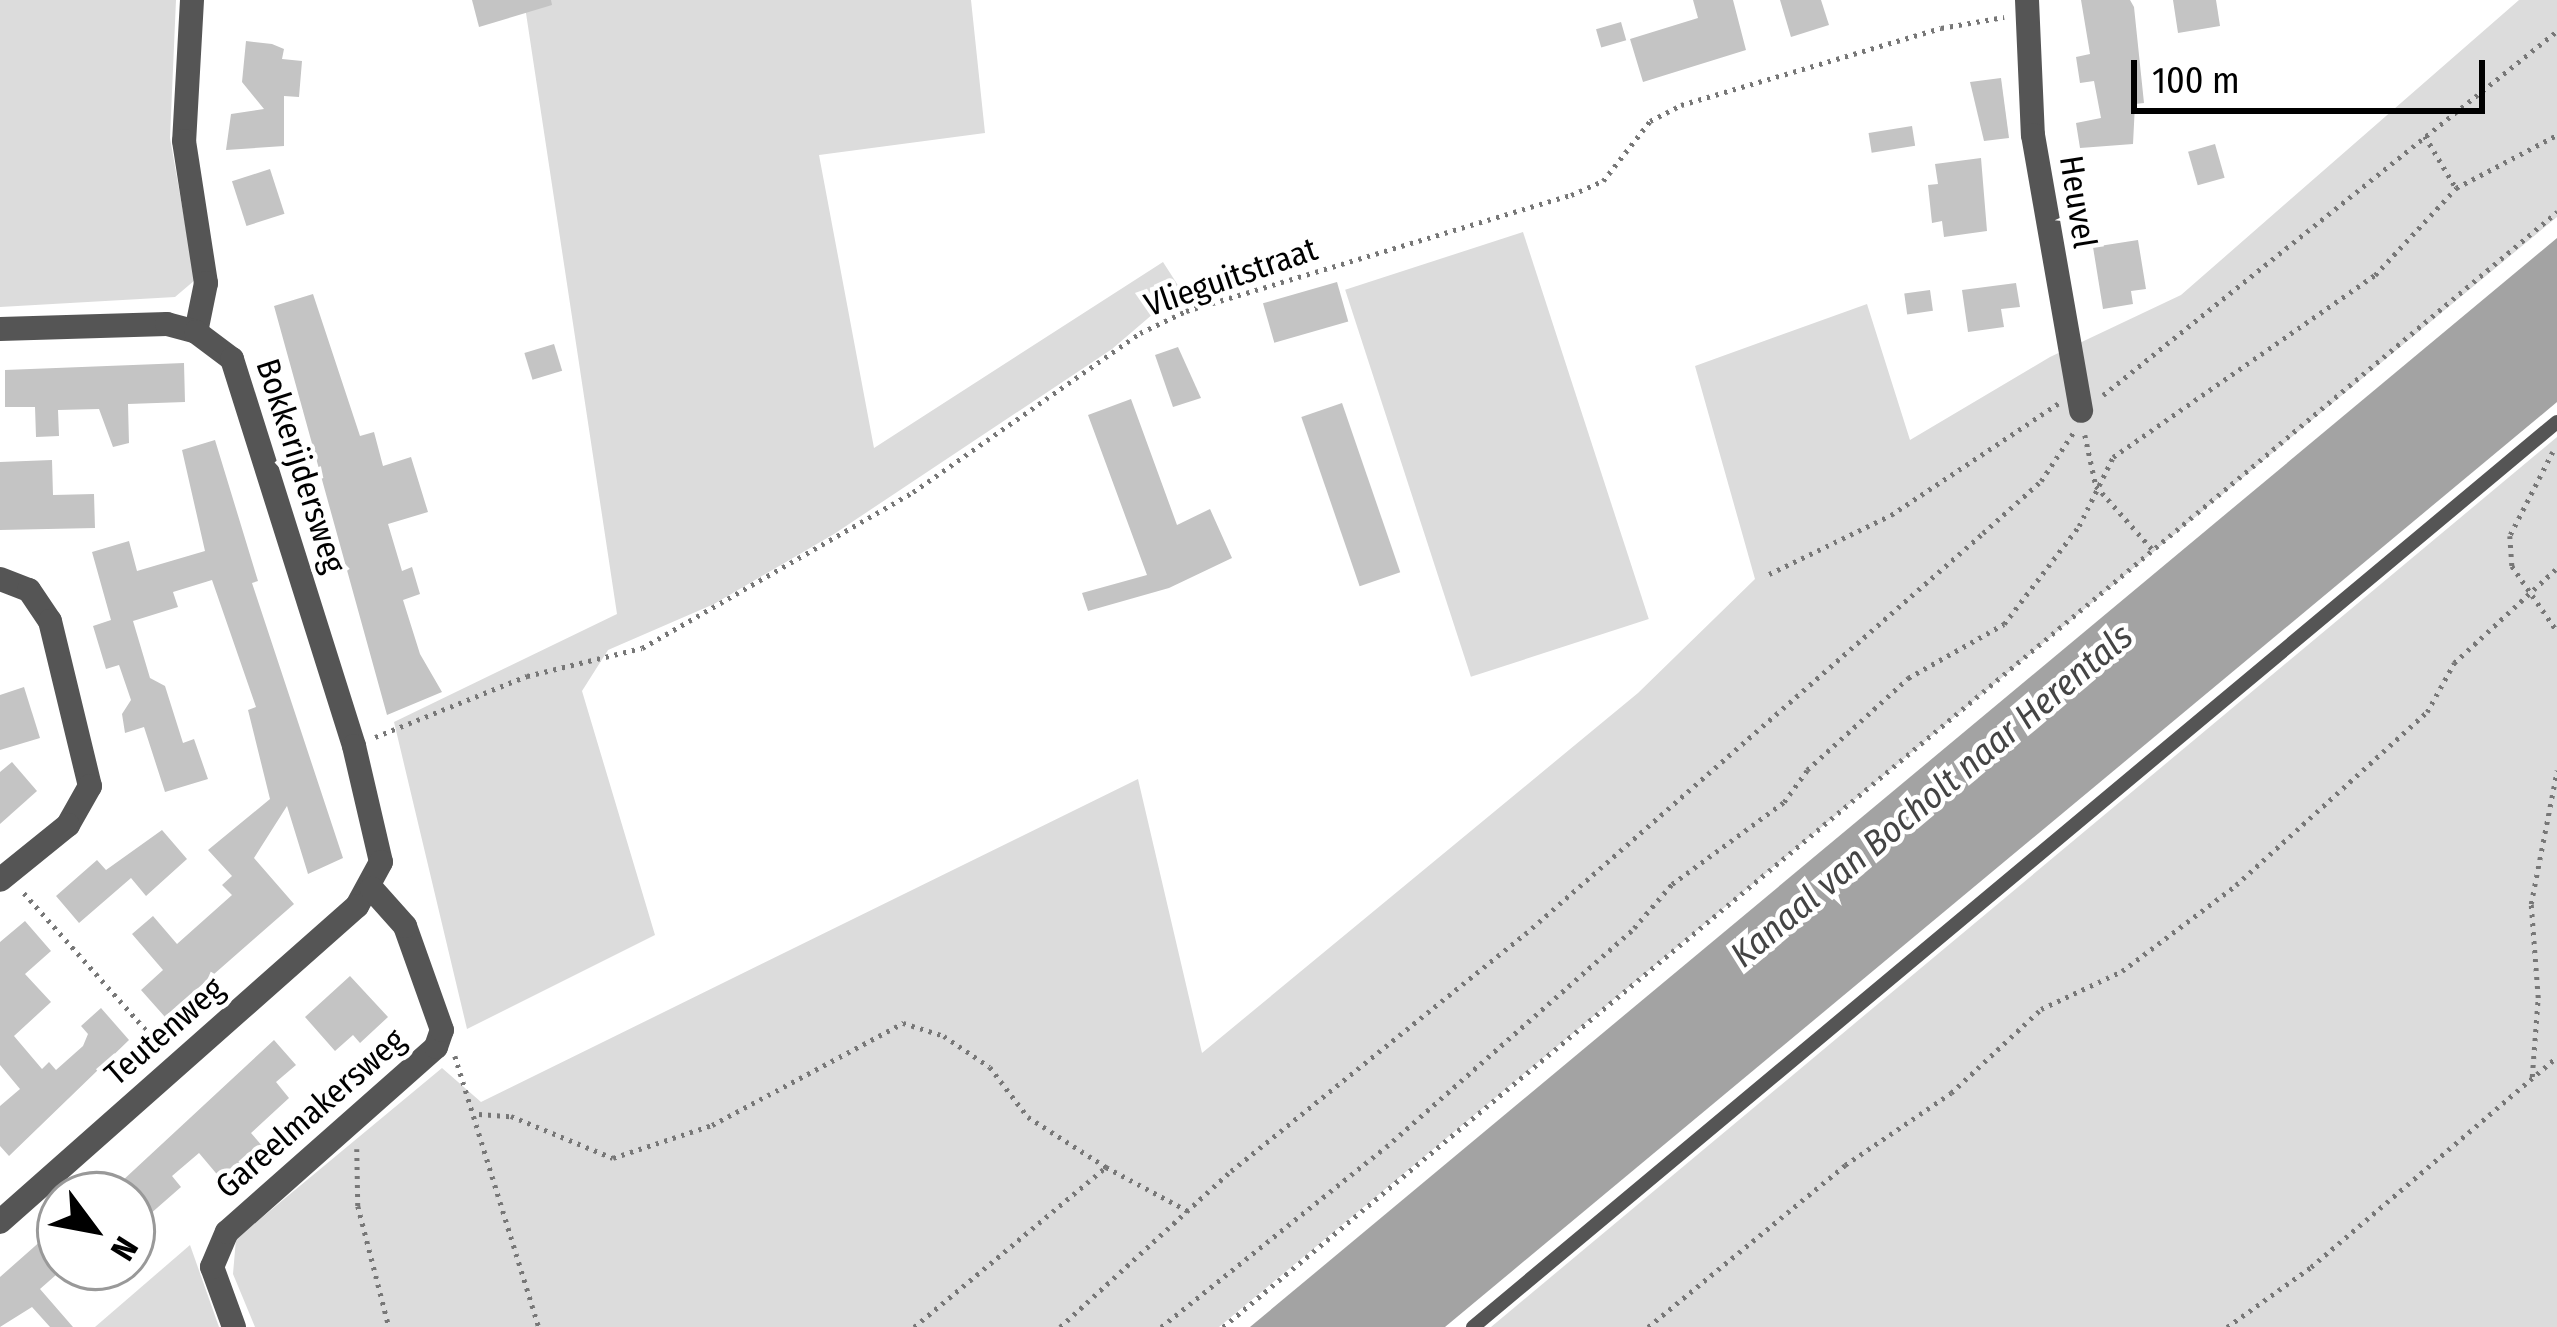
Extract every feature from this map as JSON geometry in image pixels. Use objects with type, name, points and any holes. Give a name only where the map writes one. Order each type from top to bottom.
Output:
[{"type":"street","points":[[0,329],[143,322],[196,332],[206,283],[184,141],[192,0]]},
{"type":"street","name":"Heuvel","points":[[2027,6],[2033,134],[2077,402]]},
{"type":"street","name":"Bokkerijdersweg","points":[[196,332],[232,359],[241,378],[380,839],[380,876],[371,889]]},
{"type":"street","points":[[0,579],[29,590],[50,622],[90,786],[68,825],[3,877]]},
{"type":"street","name":"Gareelmakersweg","points":[[234,1327],[212,1268],[215,1249],[436,1047],[442,1030],[405,926],[371,889]]},
{"type":"street","name":"Teutenweg","points":[[0,1222],[371,889]]},
{"type":"lane","points":[[1473,1327],[2557,422]]},
{"type":"path","name":"Vlieguitstraat","points":[[354,746],[526,676],[642,648],[913,492],[1140,334],[1186,311],[1570,195],[1603,181],[1650,121],[1681,105],[2027,6]]},
{"type":"path","points":[[1768,574],[1892,515],[2077,402],[2557,31]]},
{"type":"path","points":[[2424,135],[2456,188]]},
{"type":"path","points":[[1161,1327],[1370,1160],[1634,928],[1672,884],[1784,802],[1807,770],[1907,678],[2004,624],[2079,526],[2114,457],[2375,275],[2456,188],[2557,135]]},
{"type":"path","points":[[1223,1327],[2557,212]]},
{"type":"path","points":[[2077,402],[2096,486],[2153,550]]},
{"type":"path","points":[[1060,1327],[1189,1211],[1525,934],[1997,520],[2069,446],[2077,402]]},
{"type":"path","points":[[2557,456],[2526,496],[2510,536],[2512,566],[2557,631]]},
{"type":"path","points":[[1648,1327],[1845,1165],[1951,1093],[2041,1009],[2122,971],[2236,885],[2427,712],[2454,663],[2557,568]]},
{"type":"path","points":[[2532,1077],[2537,998],[2530,904],[2557,770]]},
{"type":"path","points":[[3,877],[178,1065]]},
{"type":"path","points":[[478,1114],[511,1116],[613,1157],[712,1125],[902,1023],[944,1036],[990,1067],[1028,1117],[1106,1167],[1189,1211]]},
{"type":"path","points":[[442,1030],[478,1114],[539,1327]]},
{"type":"path","points":[[2227,1327],[2311,1267],[2557,1057]]},
{"type":"path","points":[[356,1119],[358,1206],[389,1327]]},
{"type":"path","points":[[914,1327],[1106,1167]]},
{"type":"shaded area","points":[[0,0],[176,0],[170,138],[195,280],[175,297],[0,307]]},
{"type":"shaded area","points":[[524,0],[971,0],[985,133],[819,155],[874,448],[1163,262],[1181,290],[1112,349],[834,534],[714,604],[608,650],[582,691],[655,935],[467,1029],[394,722],[617,614]]},
{"type":"shaded area","points":[[2519,0],[2557,0],[2557,217],[1219,1327],[255,1327],[233,1274],[236,1239],[442,1068],[481,1102],[1138,779],[1202,1053],[1638,693],[1755,579],[1695,366],[1867,304],[1910,440],[2050,357],[2181,295]]},
{"type":"shaded area","points":[[1523,232],[1649,619],[1471,677],[1345,290]]},
{"type":"shaded area","points":[[2557,437],[2557,1327],[1491,1327]]},
{"type":"shaded area","points":[[190,1245],[219,1327],[95,1327],[137,1291],[156,1291],[156,1274]]},
{"type":"water","name":"Kanaal van Bocholt naar Herentals","points":[[2557,238],[2557,402],[1445,1327],[1250,1327]]},
{"type":"building","points":[[472,0],[551,0],[552,5],[479,27]]},
{"type":"building","points":[[1693,0],[1733,0],[1746,50],[1643,82],[1630,39],[1698,18]]},
{"type":"building","points":[[1780,0],[1821,0],[1829,25],[1791,37]]},
{"type":"building","points":[[2081,0],[2130,0],[2134,7],[2144,103],[2135,104],[2133,144],[2080,148],[2076,123],[2101,118],[2094,81],[2080,83],[2076,57],[2090,54]]},
{"type":"building","points":[[2173,0],[2216,0],[2220,26],[2178,33]]},
{"type":"building","points":[[1621,22],[1626,40],[1601,47],[1596,29]]},
{"type":"building","points":[[246,41],[272,44],[284,49],[282,59],[302,61],[299,97],[284,96],[284,146],[226,150],[231,114],[264,109],[242,82]]},
{"type":"building","points":[[2001,78],[2009,138],[1984,141],[1970,82]]},
{"type":"building","points":[[1912,126],[1915,146],[1872,153],[1869,133]]},
{"type":"building","points":[[2215,144],[2225,178],[2198,185],[2188,152]]},
{"type":"building","points":[[1981,158],[1987,231],[1944,237],[1942,221],[1932,223],[1928,185],[1938,184],[1935,164]]},
{"type":"building","points":[[270,169],[285,214],[246,226],[232,181]]},
{"type":"building","points":[[2138,240],[2146,289],[2131,291],[2133,304],[2103,309],[2093,247]]},
{"type":"building","points":[[1337,282],[1348,321],[1274,343],[1263,303]]},
{"type":"building","points":[[2016,283],[2020,307],[2001,309],[2004,327],[1968,332],[1962,290]]},
{"type":"building","points":[[1930,290],[1933,311],[1907,314],[1904,294]]},
{"type":"building","points":[[313,294],[360,436],[374,432],[383,466],[411,457],[428,512],[388,524],[402,571],[412,567],[420,594],[403,600],[420,654],[442,692],[387,715],[274,306]]},
{"type":"building","points":[[554,344],[562,371],[533,380],[524,353]]},
{"type":"building","points":[[1178,347],[1201,398],[1173,407],[1155,355]]},
{"type":"building","points":[[184,363],[185,402],[128,404],[129,443],[113,447],[99,409],[58,410],[59,436],[36,437],[35,407],[5,407],[5,370]]},
{"type":"building","points":[[1131,399],[1177,525],[1210,509],[1232,558],[1169,588],[1088,611],[1082,593],[1147,575],[1088,415]]},
{"type":"building","points":[[1342,403],[1400,572],[1360,586],[1301,417]]},
{"type":"building","points":[[215,440],[258,581],[252,583],[343,858],[308,874],[287,806],[254,858],[294,904],[165,1017],[141,990],[163,970],[132,934],[153,916],[177,944],[232,895],[222,885],[232,876],[208,850],[270,799],[248,710],[256,707],[212,580],[173,592],[178,607],[133,621],[150,678],[165,686],[183,743],[194,739],[208,779],[165,792],[144,727],[125,733],[122,714],[131,700],[119,665],[106,669],[93,626],[111,620],[92,552],[129,541],[137,571],[205,551],[182,450]]},
{"type":"building","points":[[52,460],[53,495],[94,494],[95,528],[0,530],[0,462]]},
{"type":"building","points":[[24,687],[40,738],[0,750],[0,695]]},
{"type":"building","points":[[12,762],[37,791],[0,824],[0,772]]},
{"type":"building","points":[[162,830],[187,859],[146,896],[131,878],[79,923],[56,896],[97,860],[106,870]]},
{"type":"building","points":[[25,921],[51,951],[25,974],[51,1002],[14,1036],[42,1069],[49,1062],[56,1070],[83,1046],[88,1034],[81,1026],[101,1008],[129,1040],[9,1156],[0,1146],[0,1106],[20,1089],[0,1065],[0,942]]},
{"type":"building","points":[[350,976],[388,1017],[360,1043],[353,1035],[335,1051],[305,1017]]},
{"type":"building","points":[[274,1040],[296,1065],[276,1082],[289,1098],[251,1133],[270,1155],[226,1185],[199,1153],[172,1176],[181,1187],[156,1209],[156,1171],[133,1171]]},
{"type":"building","points":[[36,1245],[36,1291],[42,1291],[73,1327],[50,1327],[32,1307],[0,1327],[0,1277]]}]
